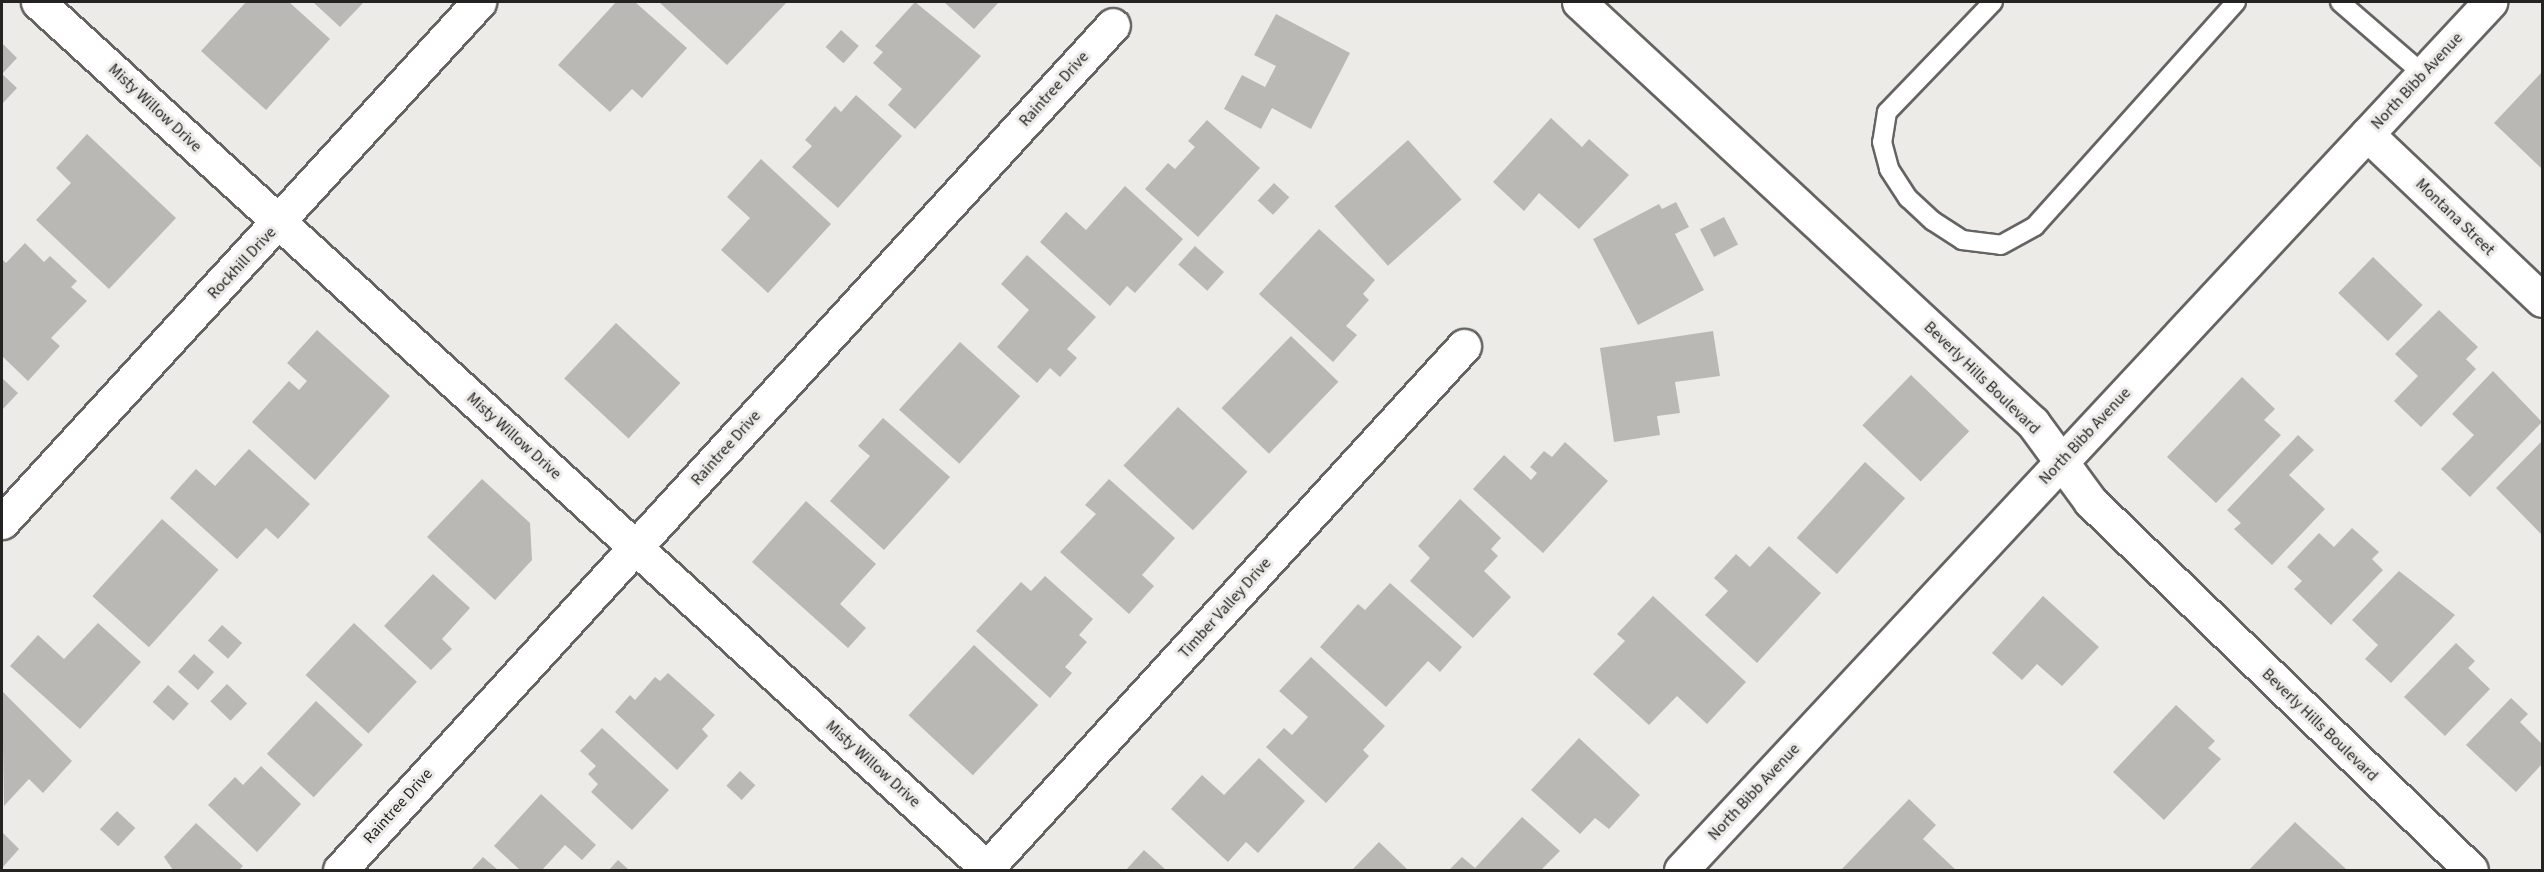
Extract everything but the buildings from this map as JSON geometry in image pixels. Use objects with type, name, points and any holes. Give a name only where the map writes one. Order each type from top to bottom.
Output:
[{"type":"street","name":"Misty Willow Drive","points":[[38,2],[987,870]]},
{"type":"street","name":"Rockhill Drive","points":[[2,522],[479,2]]},
{"type":"street","name":"Beverly Hills Boulevard","points":[[1580,2],[2033,423],[2090,501],[2470,870]]},
{"type":"street","name":"North Bibb Avenue","points":[[1681,870],[2490,2]]},
{"type":"street","name":"Raintree Drive","points":[[340,870],[1113,25]]},
{"type":"street","name":"Montana Street","points":[[2367,134],[2542,300]]},
{"type":"street","name":"Timber Valley Drive","points":[[987,870],[1464,345]]},
{"type":"lane","points":[[1993,2],[1887,112],[1882,142],[1901,188],[1933,222],[1962,240],[2001,245],[2034,226],[2236,2]]},
{"type":"lane","points":[[2340,2],[2423,74]]}]
